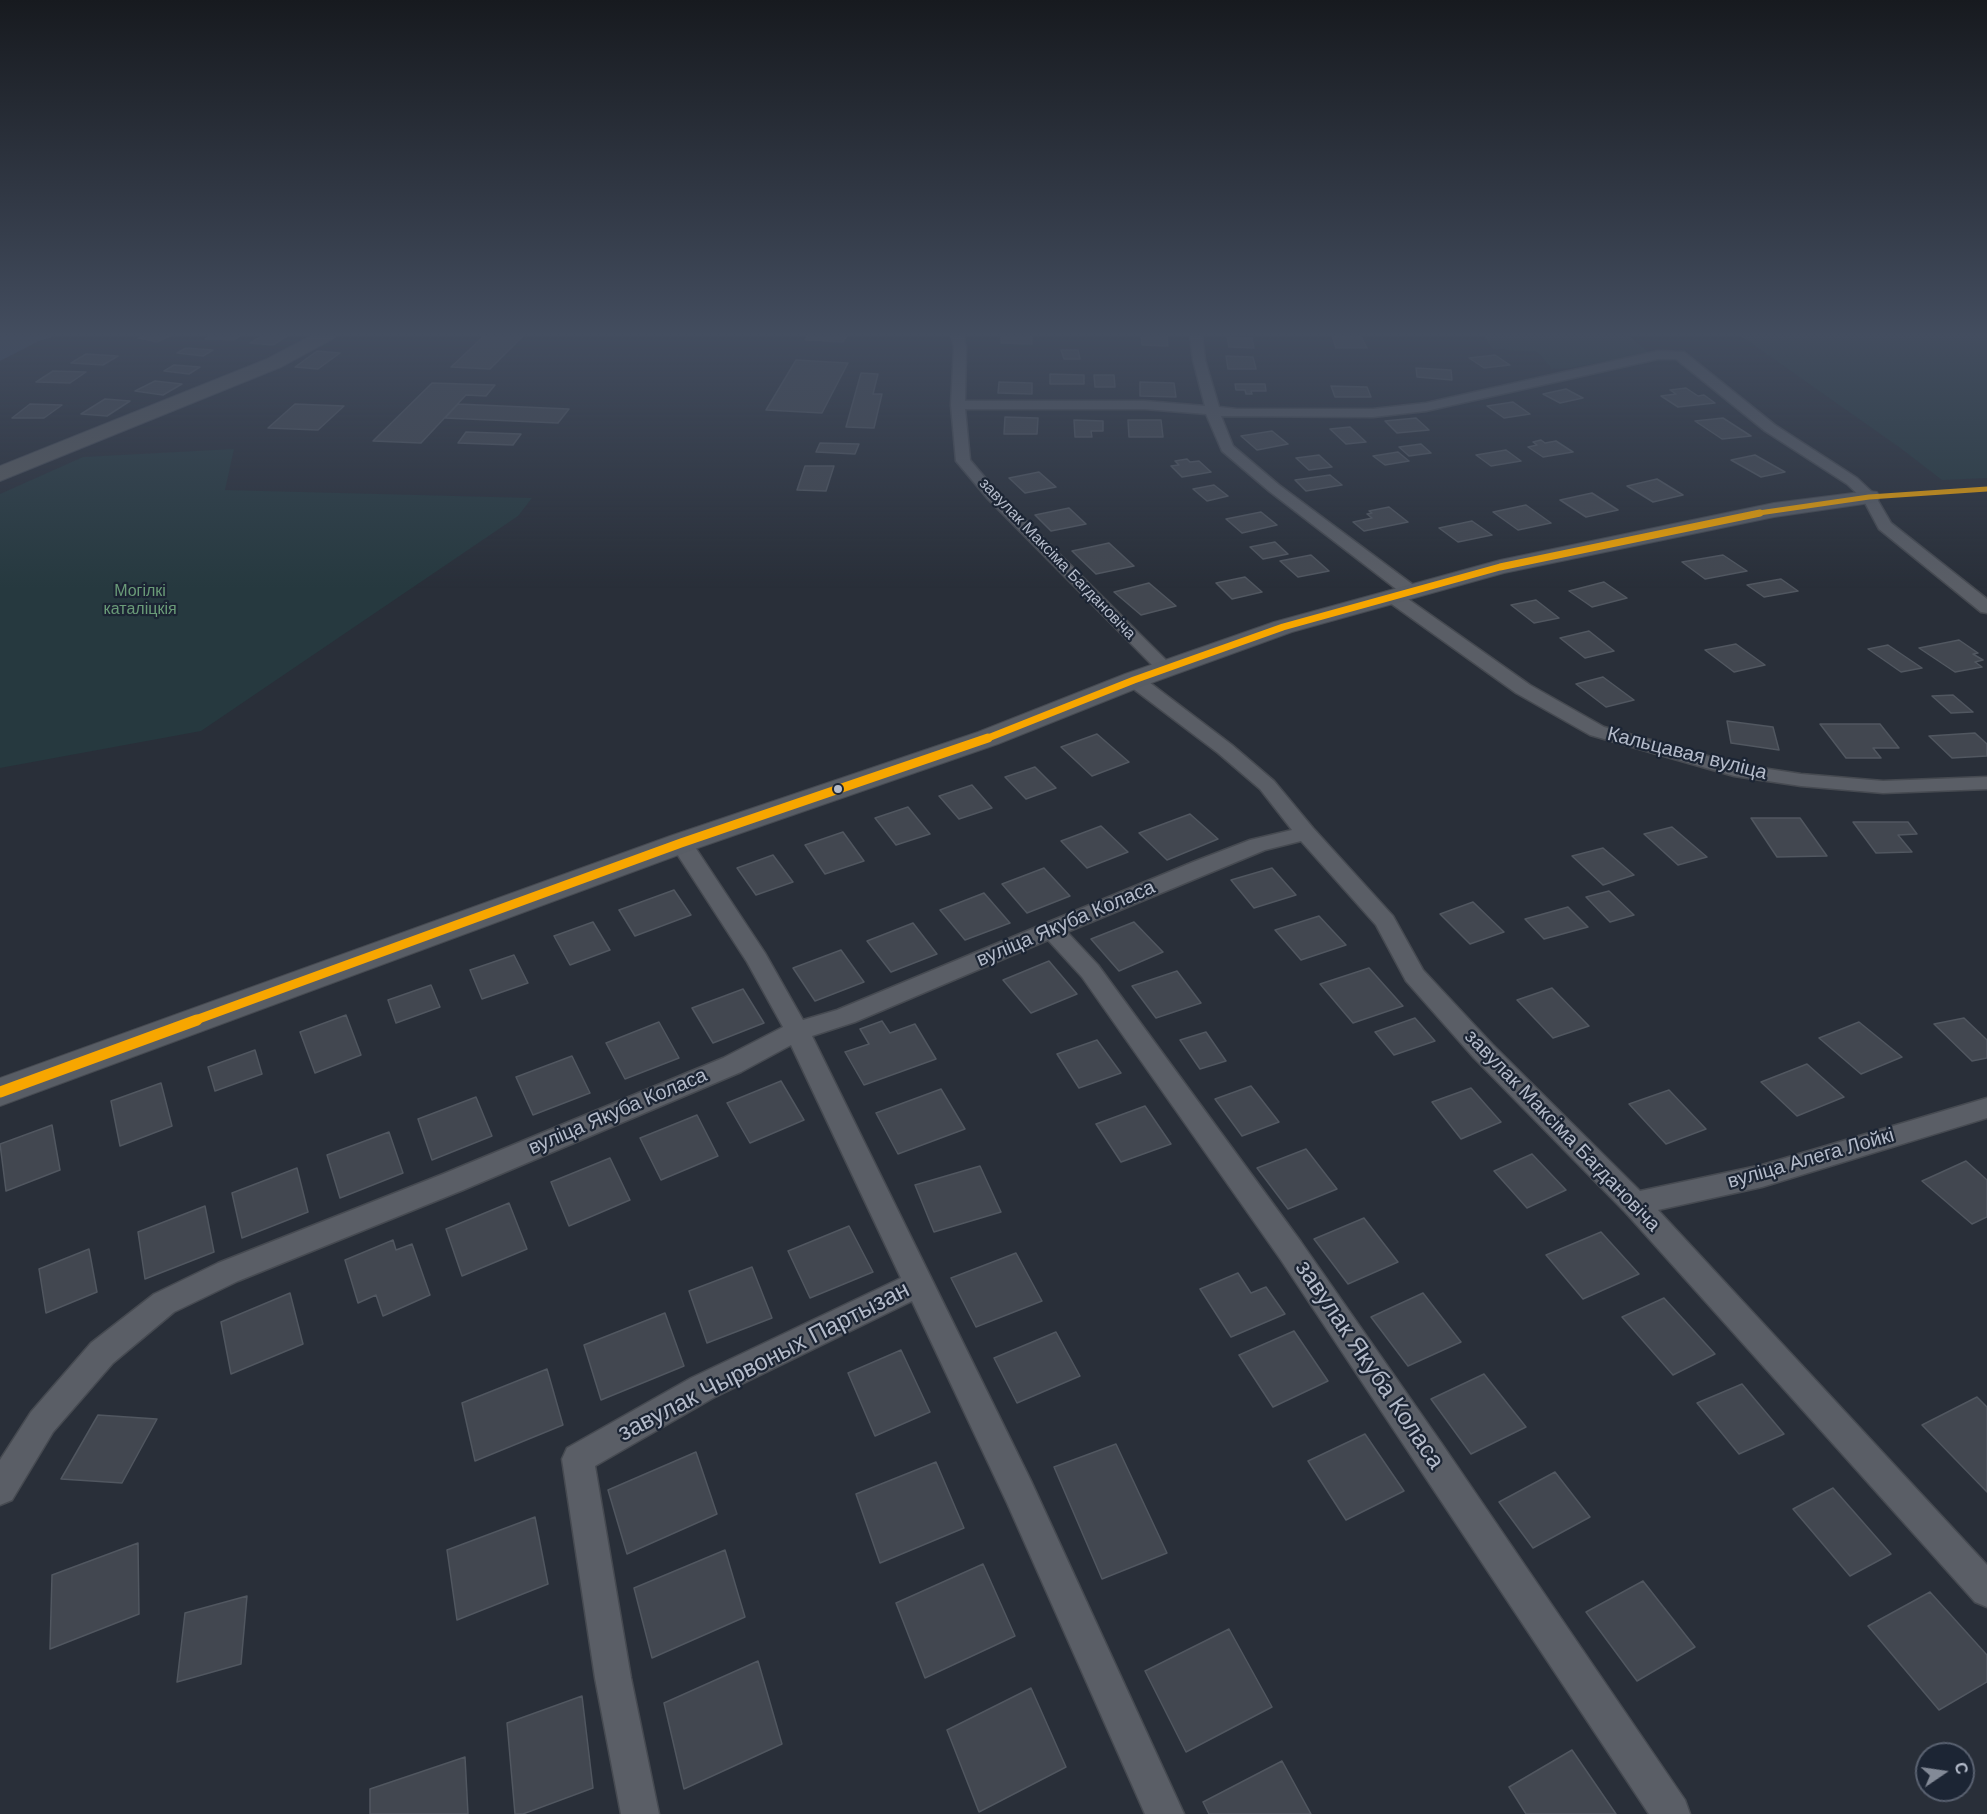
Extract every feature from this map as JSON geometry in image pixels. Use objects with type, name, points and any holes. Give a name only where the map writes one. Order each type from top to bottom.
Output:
[{"type":"highway","points":[[0,474],[137,419]]},
{"type":"street","name":"завулак Максіма Багдановіча","points":[[959,419],[963,461],[993,496],[1166,669]]},
{"type":"street","name":"Кальцавая вуліца","points":[[1215,419],[1227,448],[1401,594],[1523,689],[1597,731],[1734,770],[1801,780],[1882,787],[1987,783]]},
{"type":"street","points":[[1758,419],[1852,480],[1869,497],[1884,526],[1987,608]]},
{"type":"street","points":[[0,1092],[681,843],[988,738],[1134,681],[1283,627],[1500,567],[1774,510],[1869,497]]},
{"type":"street","name":"завулак Максіма Багдановіча","points":[[1134,681],[1225,749],[1268,785],[1306,833],[1385,921],[1414,975],[1429,992],[1483,1051],[1635,1204],[1987,1590]]},
{"type":"street","name":"вуліца Якуба Коласа","points":[[0,1489],[42,1422],[102,1353],[164,1303],[228,1272],[453,1182],[732,1065],[797,1030],[846,1016],[1258,845],[1306,833]]},
{"type":"street","name":"завулак Чырвоных Партызан","points":[[681,843],[757,959],[797,1030],[1019,1492],[1165,1814]]},
{"type":"street","name":"завулак Якуба Коласа","points":[[1051,929],[1090,971],[1291,1251],[1431,1455],[1671,1814]]},
{"type":"street","name":"вуліца Алега Лойкі","points":[[1635,1204],[1762,1176],[1987,1108]]},
{"type":"street","name":"завулак Чырвоных Партызан","points":[[640,1814],[613,1678],[578,1460],[702,1388],[920,1283]]},
{"type":"green space","points":[[1859,419],[1987,419],[1987,478],[1942,480]]},
{"type":"green space","name":"Могілкі каталіцкія","points":[[234,449],[225,490],[532,498],[518,516],[201,731],[0,768],[0,494],[83,457]]},
{"type":"building","points":[[279,419],[330,419],[318,430],[268,428]]},
{"type":"building","points":[[396,419],[444,419],[421,443],[373,441]]},
{"type":"building","points":[[460,419],[561,419],[558,423]]},
{"type":"building","points":[[848,419],[876,419],[874,428],[846,427]]},
{"type":"building","points":[[1005,419],[1038,419],[1037,434],[1004,434]]},
{"type":"building","points":[[1417,419],[1429,430],[1397,433],[1385,421]]},
{"type":"building","points":[[1724,419],[1751,436],[1722,439],[1695,421]]},
{"type":"building","points":[[1074,420],[1103,421],[1103,431],[1091,431],[1092,437],[1075,437]]},
{"type":"building","points":[[1128,420],[1161,420],[1163,437],[1129,437]]},
{"type":"building","points":[[1350,427],[1366,442],[1346,444],[1330,429]]},
{"type":"building","points":[[1272,431],[1288,444],[1257,450],[1241,436]]},
{"type":"building","points":[[466,432],[521,434],[513,445],[458,443]]},
{"type":"building","points":[[1541,440],[1545,443],[1556,441],[1573,452],[1543,457],[1528,447],[1537,445],[1533,442]]},
{"type":"building","points":[[820,443],[859,444],[855,454],[816,452]]},
{"type":"building","points":[[1421,444],[1431,453],[1409,456],[1399,447]]},
{"type":"building","points":[[1506,450],[1521,461],[1491,466],[1476,455]]},
{"type":"building","points":[[1398,452],[1409,461],[1385,465],[1373,456]]},
{"type":"building","points":[[1319,455],[1332,467],[1309,470],[1296,458]]},
{"type":"building","points":[[1755,455],[1785,472],[1761,477],[1731,460]]},
{"type":"building","points":[[1187,459],[1190,462],[1199,461],[1211,472],[1182,477],[1171,466],[1179,465],[1175,461]]},
{"type":"building","points":[[805,466],[834,466],[826,491],[797,490]]},
{"type":"building","points":[[1039,472],[1056,487],[1025,493],[1009,478]]},
{"type":"building","points":[[1330,475],[1342,485],[1306,491],[1295,480]]},
{"type":"building","points":[[1657,479],[1683,495],[1653,502],[1627,486]]},
{"type":"building","points":[[1214,485],[1228,496],[1207,501],[1193,489]]},
{"type":"building","points":[[1592,493],[1618,510],[1586,517],[1560,500]]},
{"type":"building","points":[[1526,505],[1551,523],[1518,530],[1493,512]]},
{"type":"building","points":[[1389,507],[1408,522],[1364,531],[1353,522],[1372,518],[1367,514],[1372,513],[1369,511]]},
{"type":"building","points":[[1069,508],[1086,524],[1051,531],[1035,515]]},
{"type":"building","points":[[1261,512],[1277,525],[1242,533],[1226,519]]},
{"type":"building","points":[[1472,521],[1492,535],[1458,542],[1439,528]]},
{"type":"building","points":[[1275,542],[1288,554],[1263,559],[1250,547]]},
{"type":"building","points":[[1109,543],[1134,566],[1096,574],[1072,551]]},
{"type":"building","points":[[1311,555],[1329,571],[1298,577],[1280,561]]},
{"type":"building","points":[[1723,555],[1747,571],[1705,579],[1682,562]]},
{"type":"building","points":[[1245,577],[1262,592],[1232,599],[1216,583]]},
{"type":"building","points":[[1781,579],[1798,591],[1764,597],[1747,585]]},
{"type":"building","points":[[1604,582],[1627,598],[1592,607],[1569,591]]},
{"type":"building","points":[[1149,583],[1176,606],[1141,615],[1114,592]]},
{"type":"building","points":[[1536,600],[1559,618],[1534,623],[1511,605]]},
{"type":"building","points":[[1589,631],[1614,651],[1585,658],[1560,638]]},
{"type":"building","points":[[1959,640],[1978,653],[1973,654],[1983,660],[1975,662],[1982,667],[1955,672],[1919,648]]},
{"type":"building","points":[[1736,644],[1765,665],[1734,672],[1705,650]]},
{"type":"building","points":[[1888,645],[1922,668],[1901,672],[1868,649]]},
{"type":"building","points":[[1603,677],[1634,700],[1606,707],[1576,684]]},
{"type":"building","points":[[1953,695],[1973,712],[1951,713],[1932,696]]},
{"type":"building","points":[[1727,721],[1773,727],[1779,750],[1731,743]]},
{"type":"building","points":[[1820,724],[1880,724],[1899,748],[1873,748],[1881,758],[1846,758]]},
{"type":"building","points":[[1975,733],[1987,744],[1987,756],[1952,758],[1929,736]]},
{"type":"building","points":[[1097,734],[1129,762],[1092,776],[1061,747]]},
{"type":"building","points":[[1035,767],[1056,788],[1026,799],[1005,777]]},
{"type":"building","points":[[972,785],[992,808],[959,819],[939,796]]},
{"type":"building","points":[[908,807],[930,834],[896,845],[875,818]]},
{"type":"building","points":[[1190,814],[1218,839],[1167,860],[1139,833]]},
{"type":"building","points":[[1751,818],[1800,818],[1827,856],[1777,857]]},
{"type":"building","points":[[1853,822],[1908,822],[1917,834],[1898,835],[1912,852],[1876,853]]},
{"type":"building","points":[[1101,826],[1128,852],[1087,868],[1061,841]]},
{"type":"building","points":[[1672,827],[1707,857],[1678,865],[1644,834]]},
{"type":"building","points":[[843,832],[864,861],[825,874],[805,845]]},
{"type":"building","points":[[1603,848],[1634,875],[1603,885],[1572,856]]},
{"type":"building","points":[[773,855],[793,882],[756,895],[737,868]]},
{"type":"building","points":[[1044,868],[1070,896],[1027,913],[1002,884]]},
{"type":"building","points":[[1272,868],[1296,895],[1254,908],[1231,880]]},
{"type":"building","points":[[674,890],[691,915],[635,936],[619,910]]},
{"type":"building","points":[[1609,891],[1634,915],[1610,922],[1586,897]]},
{"type":"building","points":[[984,893],[1010,923],[965,940],[940,910]]},
{"type":"building","points":[[1473,902],[1504,932],[1470,944],[1440,914]]},
{"type":"building","points":[[1568,907],[1588,927],[1544,939],[1525,919]]},
{"type":"building","points":[[1319,916],[1346,945],[1301,960],[1275,930]]},
{"type":"building","points":[[593,922],[610,950],[570,965],[554,936]]},
{"type":"building","points":[[1134,922],[1163,952],[1119,971],[1091,939]]},
{"type":"building","points":[[913,923],[937,954],[891,972],[867,941]]},
{"type":"building","points":[[841,950],[864,982],[815,1001],[793,968]]},
{"type":"building","points":[[514,955],[528,983],[482,999],[470,970]]},
{"type":"building","points":[[1049,961],[1077,994],[1031,1013],[1003,980]]},
{"type":"building","points":[[1369,968],[1403,1006],[1353,1023],[1320,984]]},
{"type":"building","points":[[1177,971],[1201,1003],[1156,1018],[1132,986]]},
{"type":"building","points":[[431,985],[440,1007],[396,1023],[388,1000]]},
{"type":"building","points":[[1552,988],[1589,1026],[1553,1038],[1517,1000]]},
{"type":"building","points":[[743,989],[764,1023],[713,1043],[692,1008]]},
{"type":"building","points":[[346,1015],[361,1055],[315,1073],[300,1032]]},
{"type":"building","points":[[1415,1018],[1435,1041],[1394,1055],[1375,1032]]},
{"type":"building","points":[[1964,1018],[1987,1040],[1987,1058],[1972,1061],[1934,1024]]},
{"type":"building","points":[[882,1021],[890,1033],[915,1024],[936,1059],[864,1085],[845,1052],[869,1044],[860,1029]]},
{"type":"building","points":[[659,1022],[679,1058],[625,1079],[606,1043]]},
{"type":"building","points":[[1859,1022],[1902,1057],[1861,1074],[1819,1038]]},
{"type":"building","points":[[1206,1032],[1226,1061],[1200,1069],[1180,1040]]},
{"type":"building","points":[[1097,1040],[1121,1073],[1079,1088],[1057,1054]]},
{"type":"building","points":[[255,1050],[262,1074],[215,1091],[208,1067]]},
{"type":"building","points":[[572,1056],[590,1093],[533,1115],[516,1077]]},
{"type":"building","points":[[1807,1064],[1844,1097],[1797,1116],[1761,1082]]},
{"type":"building","points":[[781,1081],[804,1120],[750,1143],[727,1103]]},
{"type":"building","points":[[161,1083],[172,1126],[120,1146],[111,1101]]},
{"type":"building","points":[[1251,1086],[1279,1122],[1242,1136],[1215,1099]]},
{"type":"building","points":[[1471,1088],[1501,1122],[1461,1139],[1432,1102]]},
{"type":"building","points":[[941,1089],[965,1129],[898,1154],[876,1113]]},
{"type":"building","points":[[1669,1090],[1706,1129],[1666,1144],[1629,1104]]},
{"type":"building","points":[[476,1097],[492,1136],[432,1160],[418,1119]]},
{"type":"building","points":[[1145,1106],[1171,1144],[1121,1162],[1096,1124]]},
{"type":"building","points":[[697,1115],[718,1156],[661,1180],[640,1138]]},
{"type":"building","points":[[52,1125],[60,1170],[6,1191],[0,1144]]},
{"type":"building","points":[[389,1132],[403,1173],[340,1198],[327,1155]]},
{"type":"building","points":[[1306,1149],[1337,1189],[1288,1209],[1257,1168]]},
{"type":"building","points":[[1532,1154],[1566,1190],[1527,1208],[1494,1171]]},
{"type":"building","points":[[610,1158],[630,1200],[569,1226],[551,1182]]},
{"type":"building","points":[[1966,1161],[1987,1180],[1987,1217],[1972,1224],[1922,1181]]},
{"type":"building","points":[[980,1166],[1001,1212],[934,1232],[915,1185]]},
{"type":"building","points":[[297,1168],[308,1212],[242,1238],[232,1193]]},
{"type":"building","points":[[509,1203],[527,1249],[462,1276],[446,1229]]},
{"type":"building","points":[[205,1206],[214,1252],[145,1279],[138,1232]]},
{"type":"building","points":[[1364,1218],[1398,1262],[1348,1284],[1314,1239]]},
{"type":"building","points":[[849,1226],[873,1272],[810,1298],[788,1251]]},
{"type":"building","points":[[1601,1232],[1639,1274],[1583,1299],[1546,1255]]},
{"type":"building","points":[[393,1240],[396,1250],[412,1244],[430,1295],[383,1316],[376,1295],[358,1303],[345,1260]]},
{"type":"building","points":[[89,1249],[97,1292],[46,1313],[39,1269]]},
{"type":"building","points":[[1016,1253],[1042,1301],[976,1327],[951,1278]]},
{"type":"building","points":[[752,1267],[772,1318],[707,1343],[689,1291]]},
{"type":"building","points":[[1238,1273],[1251,1293],[1266,1287],[1285,1314],[1231,1337],[1200,1289]]},
{"type":"building","points":[[290,1293],[303,1344],[231,1374],[221,1322]]},
{"type":"building","points":[[1423,1293],[1461,1342],[1408,1366],[1371,1317]]},
{"type":"building","points":[[1664,1298],[1715,1354],[1673,1375],[1622,1317]]},
{"type":"building","points":[[665,1313],[684,1366],[601,1400],[584,1345]]},
{"type":"building","points":[[1294,1331],[1328,1381],[1273,1407],[1239,1355]]},
{"type":"building","points":[[1056,1332],[1080,1376],[1017,1403],[994,1358]]},
{"type":"building","points":[[901,1350],[930,1412],[875,1436],[848,1373]]},
{"type":"building","points":[[547,1369],[563,1425],[475,1461],[462,1403]]},
{"type":"building","points":[[1484,1374],[1526,1427],[1471,1454],[1431,1399]]},
{"type":"building","points":[[1742,1384],[1784,1434],[1739,1454],[1697,1403]]},
{"type":"building","points":[[1977,1397],[1987,1407],[1987,1492],[1922,1425]]},
{"type":"building","points":[[98,1415],[157,1419],[122,1483],[61,1479]]},
{"type":"building","points":[[1365,1434],[1404,1491],[1346,1520],[1308,1461]]},
{"type":"building","points":[[1116,1444],[1167,1553],[1102,1579],[1054,1467]]},
{"type":"building","points":[[696,1452],[717,1514],[627,1554],[608,1490]]},
{"type":"building","points":[[936,1462],[964,1528],[880,1563],[856,1494]]},
{"type":"building","points":[[1555,1472],[1590,1517],[1533,1548],[1499,1502]]},
{"type":"building","points":[[1833,1488],[1891,1554],[1850,1576],[1793,1509]]},
{"type":"building","points":[[535,1517],[548,1584],[457,1620],[447,1550]]},
{"type":"building","points":[[138,1543],[139,1614],[50,1649],[52,1575]]},
{"type":"building","points":[[725,1550],[745,1617],[652,1658],[634,1588]]},
{"type":"building","points":[[983,1564],[1015,1636],[925,1678],[896,1603]]},
{"type":"building","points":[[1643,1581],[1695,1647],[1637,1681],[1586,1612]]},
{"type":"building","points":[[1930,1592],[1987,1655],[1987,1682],[1939,1710],[1868,1626]]},
{"type":"building","points":[[247,1596],[241,1664],[177,1682],[185,1613]]},
{"type":"building","points":[[1229,1629],[1272,1707],[1186,1752],[1145,1671]]},
{"type":"building","points":[[758,1661],[782,1744],[684,1789],[664,1703]]},
{"type":"building","points":[[1031,1688],[1066,1767],[979,1812],[947,1730]]},
{"type":"building","points":[[582,1696],[593,1788],[523,1814],[515,1814],[507,1723]]},
{"type":"building","points":[[1572,1750],[1616,1814],[1526,1814],[1509,1787]]},
{"type":"building","points":[[465,1757],[468,1814],[370,1814],[370,1789]]},
{"type":"building","points":[[1282,1761],[1311,1814],[1209,1814],[1203,1802]]},
{"type":"transit line","points":[[0,1092],[681,843],[988,738],[1134,680],[1283,627],[1500,567],[1774,510],[1869,497],[1987,489]]}]
